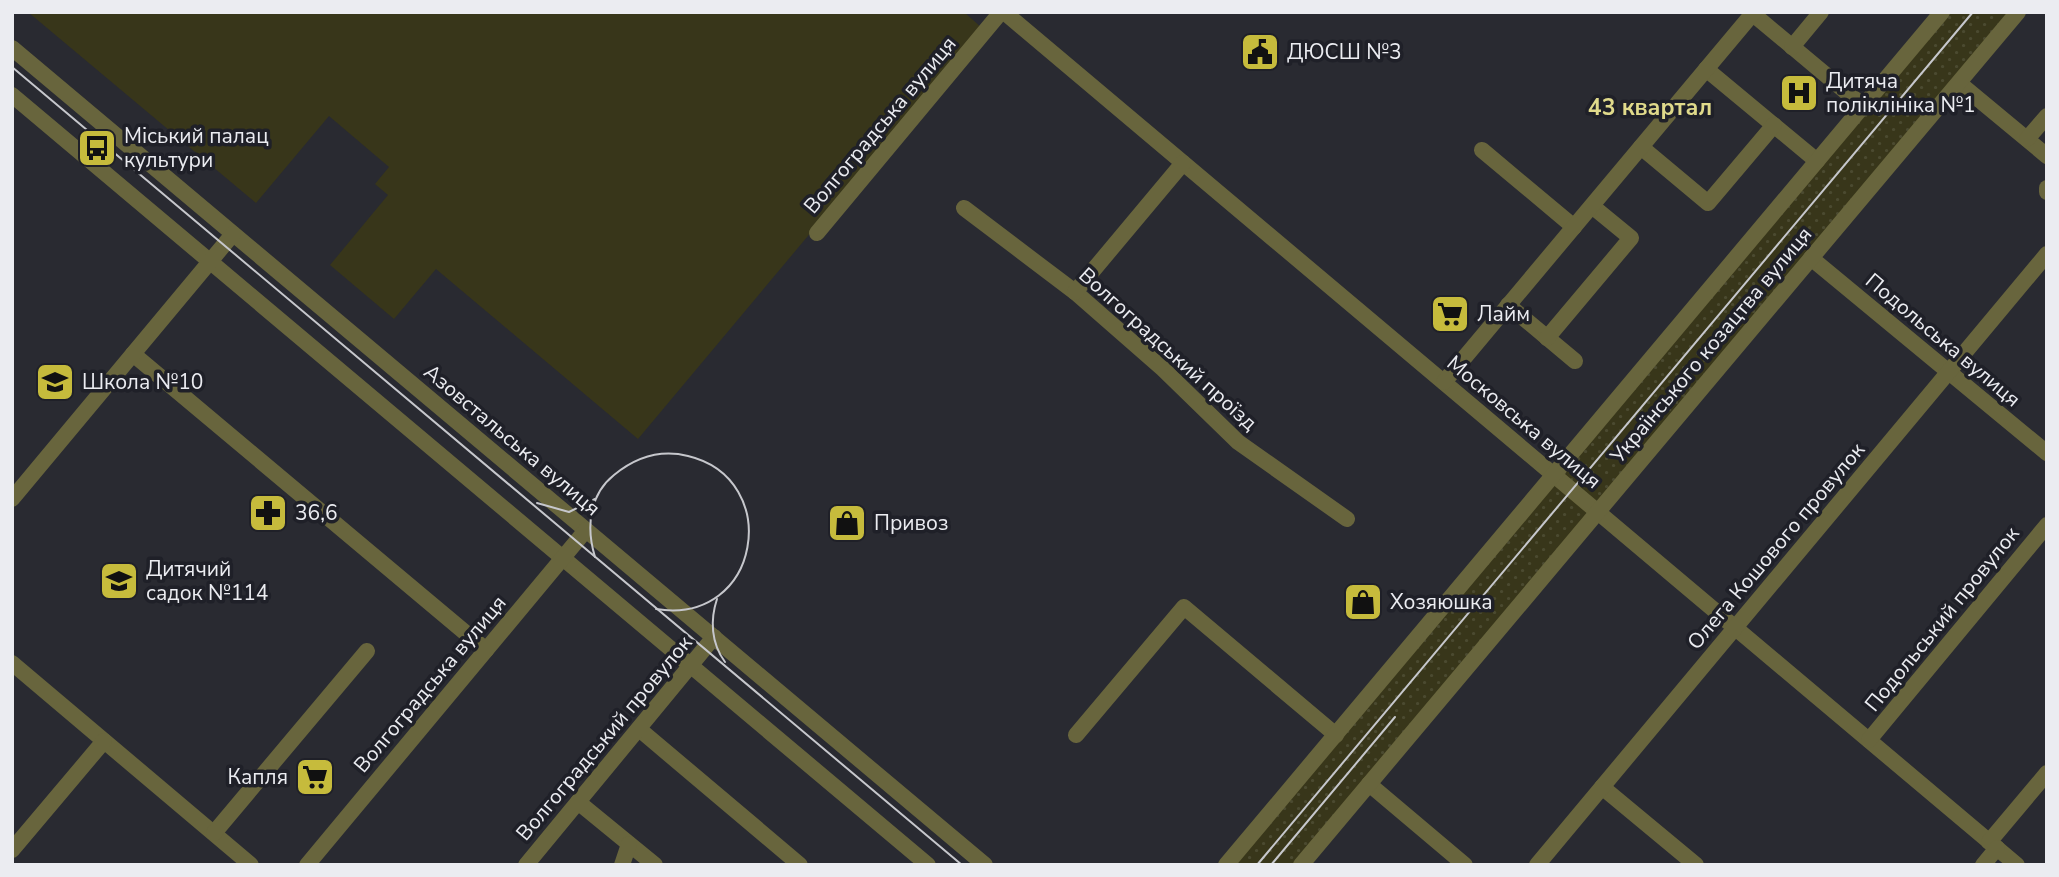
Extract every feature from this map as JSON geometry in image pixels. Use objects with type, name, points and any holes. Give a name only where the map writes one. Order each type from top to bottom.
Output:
[{"type":"street","points":[[1792,47],[1821,12]]},
{"type":"street","name":"Українського козацтва вулиця","points":[[1226,865],[1942,12]]},
{"type":"street","name":"Українського козацтва вулиця","points":[[1301,865],[2018,12]]},
{"type":"street","points":[[1444,382],[1753,13],[1863,106]]},
{"type":"street","name":"Московська вулиця","points":[[1011,14],[1183,163],[2017,865]]},
{"type":"street","name":"Волгоградська вулиця","points":[[817,233],[1011,14]]},
{"type":"street","name":"Азовстальська вулиця","points":[[12,48],[984,864]]},
{"type":"street","points":[[1706,69],[1817,161]]},
{"type":"street","points":[[1959,83],[2047,156]]},
{"type":"street","points":[[12,95],[928,865]]},
{"type":"street","points":[[2027,139],[2047,116]]},
{"type":"street","points":[[1641,147],[1708,203],[1773,125]]},
{"type":"street","points":[[1482,150],[1574,227]]},
{"type":"street","points":[[1075,292],[1183,163]]},
{"type":"street","points":[[1547,338],[1631,238],[1592,205]]},
{"type":"street","name":"Волгоградський проїзд","points":[[964,208],[1075,292],[1163,369],[1238,442],[1347,519]]},
{"type":"street","points":[[12,499],[233,234]]},
{"type":"street","name":"Олега Кошового провулок","points":[[1537,865],[2047,254]]},
{"type":"street","name":"Подольська вулиця","points":[[1811,258],[2047,453]]},
{"type":"street","points":[[1508,305],[1575,361]]},
{"type":"street","points":[[133,354],[486,650]]},
{"type":"street","name":"Подольський провулок","points":[[1869,740],[2047,525]]},
{"type":"street","name":"Волгоградська вулиця","points":[[307,865],[586,530]]},
{"type":"street","points":[[1076,735],[1184,607],[1336,735]]},
{"type":"street","name":"Волгоградський провулок","points":[[526,865],[714,637]]},
{"type":"street","points":[[214,833],[367,651]]},
{"type":"street","points":[[12,663],[251,865]]},
{"type":"street","points":[[639,729],[800,865]]},
{"type":"street","points":[[12,850],[104,741]]},
{"type":"street","points":[[1983,865],[1993,845],[2047,773]]},
{"type":"street","points":[[1369,784],[1465,865]]},
{"type":"street","points":[[1602,787],[1696,865]]},
{"type":"street","points":[[578,802],[655,865]]},
{"type":"street","points":[[622,865],[629,844]]},
{"type":"shaded area","points":[[28,12],[964,12],[982,28],[638,439],[436,269],[394,319],[330,265],[388,195],[375,184],[389,167],[329,116],[256,203]]},
{"type":"shaded area","points":[[1949,12],[2011,12],[1597,504],[1561,474]]},
{"type":"shaded area","points":[[1554,482],[1590,513],[1294,865],[1233,865]]},
{"type":"tram line","points":[[1257,865],[1973,12]]},
{"type":"tram line","points":[[12,67],[962,865]]},
{"type":"tram line","points":[[595,557],[590,524],[595,502],[606,483],[622,469],[640,459],[668,453],[688,456],[718,470],[738,492],[748,519],[747,548],[738,574],[719,596],[691,608],[656,609]]},
{"type":"tram line","points":[[537,503],[569,512],[595,499]]},
{"type":"tram line","points":[[717,599],[713,615],[714,639],[725,662]]},
{"type":"tram line","points":[[1271,865],[1395,717]]},
{"type":"place","name":"ДЮСШ №3","points":[[1260,52]]},
{"type":"place","name":"Дитяча поліклініка №1","points":[[1799,93]]},
{"type":"place","name":"Міський палац культури","points":[[97,148]]},
{"type":"place","name":"Лайм","points":[[1450,314]]},
{"type":"place","name":"Школа №10","points":[[55,382]]},
{"type":"place","name":"36,6","points":[[268,513]]},
{"type":"place","name":"Привоз","points":[[847,523]]},
{"type":"place","name":"Дитячий садок №114","points":[[119,581]]},
{"type":"place","name":"Хозяюшка","points":[[1363,602]]},
{"type":"place","name":"Капля","points":[[315,777]]},
{"type":"district","name":"43 квартал","points":[[1650,107]]}]
